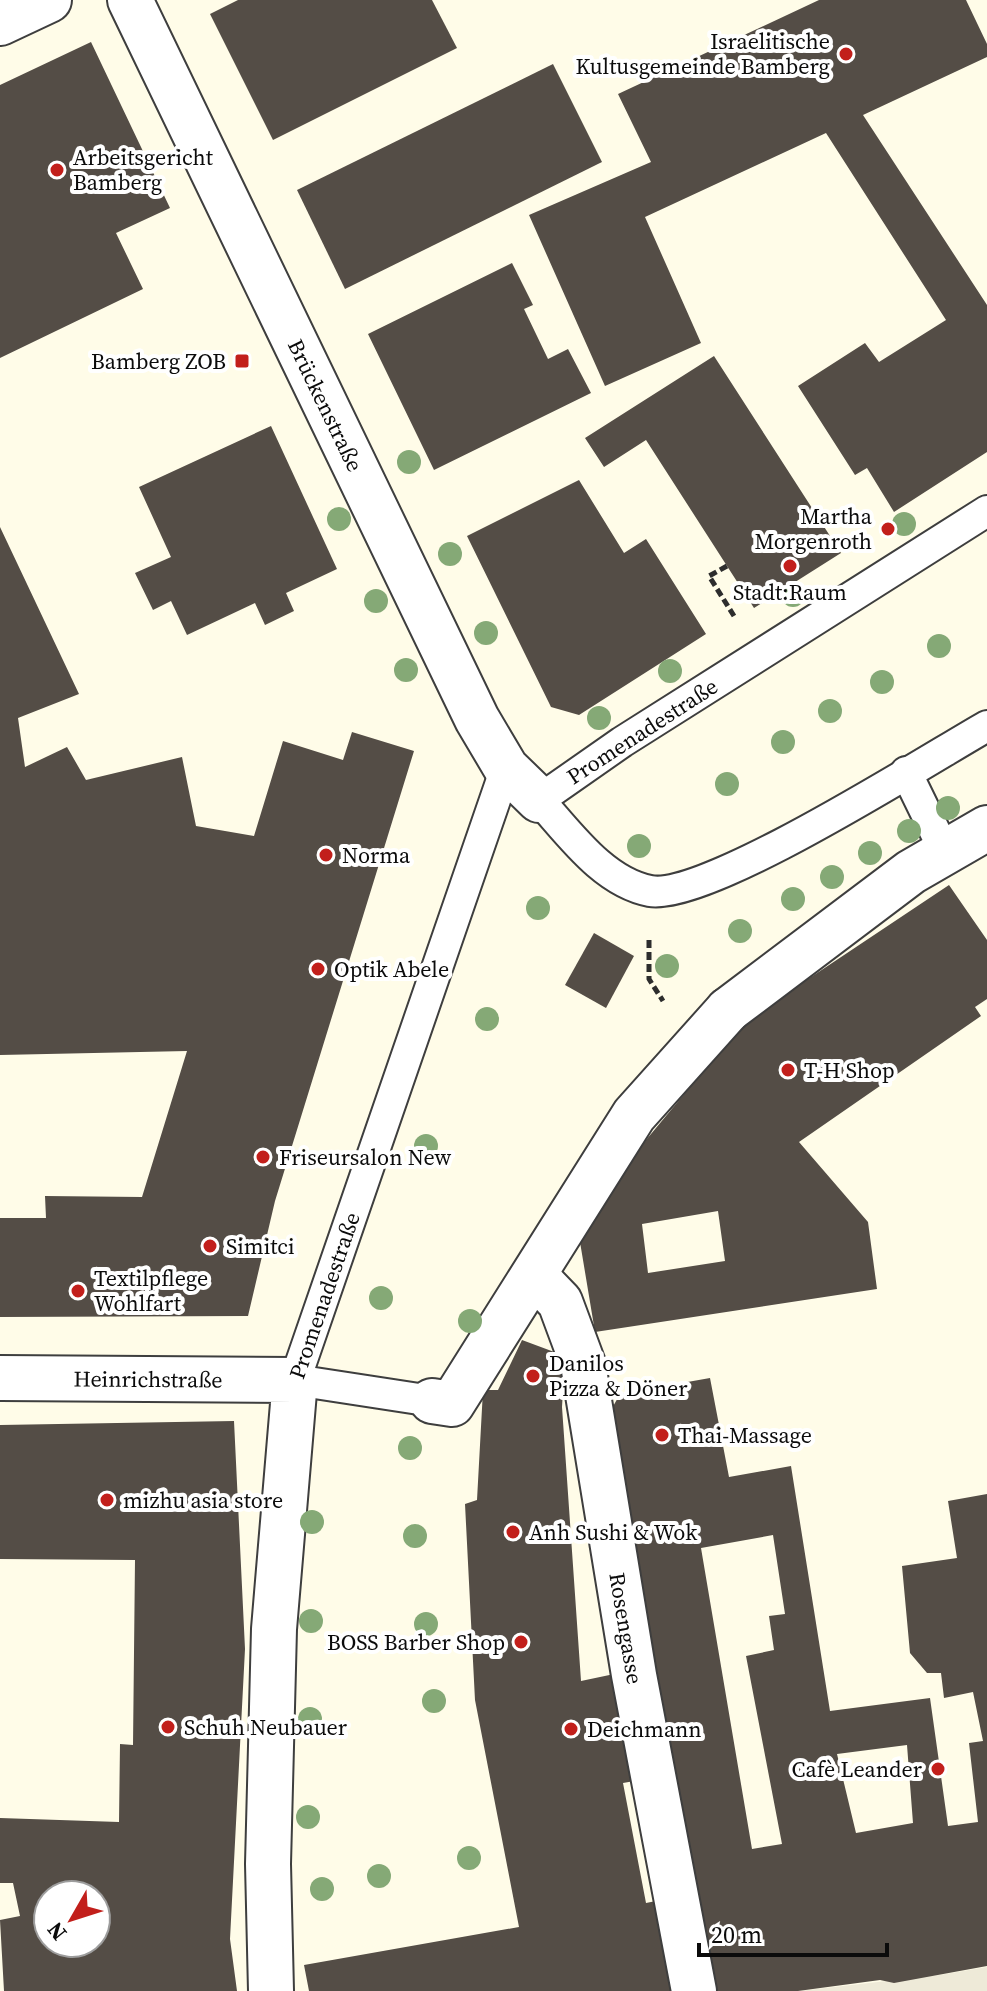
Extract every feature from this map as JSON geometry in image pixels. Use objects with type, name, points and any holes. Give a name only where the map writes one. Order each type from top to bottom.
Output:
[{"type":"street","points":[[0,23],[49,0]]},
{"type":"street","name":"Brückenstraße","points":[[130,0],[477,719],[500,787],[539,800]]},
{"type":"street","points":[[432,1401],[452,1404],[634,1115],[714,1024],[911,872],[987,828]]},
{"type":"street","name":"Rosengasse","points":[[535,1276],[560,1302],[583,1364],[634,1675],[694,1991]]},
{"type":"street","name":"Heinrichstraße","points":[[0,1378],[295,1380]]},
{"type":"street","name":"Promenadestraße","points":[[271,1991],[268,1864],[274,1629],[295,1380]]},
{"type":"lane","name":"Promenadestraße","points":[[539,800],[757,656],[987,511]]},
{"type":"lane","points":[[539,800],[586,852],[617,878],[650,891],[677,891],[728,873],[987,726]]},
{"type":"lane","points":[[906,772],[945,852]]},
{"type":"lane","name":"Promenadestraße","points":[[295,1380],[500,787]]},
{"type":"lane","points":[[295,1380],[432,1401]]},
{"type":"path","points":[[727,566],[709,576],[757,656]]},
{"type":"path","points":[[650,891],[649,979],[670,1011],[714,1024]]},
{"type":"shaded area","points":[[987,1967],[987,1991],[799,1991],[939,1975]]},
{"type":"building","points":[[238,0],[432,0],[457,48],[273,140],[210,14]]},
{"type":"building","points":[[819,0],[966,0],[987,44],[987,57],[863,115],[987,305],[987,452],[894,512],[867,468],[855,475],[798,386],[865,343],[879,362],[946,320],[826,133],[645,217],[701,343],[605,386],[529,215],[651,162],[618,94]]},
{"type":"building","points":[[91,42],[170,208],[116,233],[143,289],[0,358],[0,85]]},
{"type":"building","points":[[553,64],[602,162],[345,289],[297,190]]},
{"type":"building","points":[[512,263],[533,305],[524,309],[548,359],[568,349],[591,393],[434,470],[368,334]]},
{"type":"building","points":[[714,356],[841,553],[754,608],[646,440],[604,467],[585,438]]},
{"type":"building","points":[[271,426],[337,569],[286,593],[294,611],[265,625],[255,603],[187,635],[171,601],[153,610],[135,573],[171,557],[139,487]]},
{"type":"building","points":[[579,480],[624,553],[646,539],[706,634],[579,715],[551,707],[467,536]]},
{"type":"building","points":[[0,527],[79,694],[18,718],[25,767],[67,747],[86,780],[182,757],[196,826],[254,836],[283,741],[343,760],[352,732],[414,751],[275,1201],[248,1316],[0,1317],[0,1218],[46,1218],[45,1196],[142,1197],[187,1051],[0,1055]]},
{"type":"building","points":[[949,885],[987,940],[987,999],[975,1007],[981,1016],[799,1142],[868,1222],[877,1289],[595,1332],[579,1236],[646,1140],[745,1021]],"holes":[[[718,1211],[725,1261],[648,1273],[642,1224]]]},
{"type":"building","points":[[594,933],[634,956],[606,1008],[565,985]]},
{"type":"building","points":[[522,1340],[565,1356],[562,1407],[581,1681],[619,1673],[640,1780],[623,1783],[646,1903],[661,1900],[678,1991],[309,1991],[304,1965],[519,1927],[475,1700],[465,1504],[477,1500],[483,1390],[498,1390]]},
{"type":"building","points":[[710,1378],[729,1477],[791,1466],[830,1711],[930,1698],[948,1826],[978,1822],[969,1743],[983,1741],[973,1692],[944,1698],[941,1673],[927,1673],[910,1653],[902,1566],[957,1558],[948,1501],[987,1494],[987,1966],[894,1983],[880,1980],[798,1991],[706,1991],[611,1410],[620,1394]],"holes":[[[773,1535],[785,1614],[769,1616],[774,1650],[746,1656],[782,1844],[752,1849],[701,1548]],[[907,1745],[913,1823],[856,1833],[837,1754]]]},
{"type":"building","points":[[234,1421],[245,1649],[230,1939],[237,1991],[4,1991],[0,1920],[20,1916],[13,1883],[0,1883],[0,1818],[119,1822],[120,1744],[133,1745],[135,1560],[0,1559],[0,1425]]},
{"type":"place","name":"Israelitische Kultusgemeinde Bamberg","points":[[846,54]]},
{"type":"place","name":"Arbeitsgericht Bamberg","points":[[57,170]]},
{"type":"place","name":"Bamberg ZOB","points":[[242,361]]},
{"type":"place","name":"Martha Morgenroth","points":[[888,529]]},
{"type":"place","name":"Stadt:Raum","points":[[790,566]]},
{"type":"place","name":"Norma","points":[[326,855]]},
{"type":"place","name":"Optik Abele","points":[[318,969]]},
{"type":"place","name":"T-H Shop","points":[[788,1070]]},
{"type":"place","name":"Friseursalon New","points":[[263,1157]]},
{"type":"place","name":"Simitci","points":[[210,1246]]},
{"type":"place","name":"Textilpflege Wohlfart","points":[[78,1291]]},
{"type":"place","name":"Danilos Pizza & Döner","points":[[533,1376]]},
{"type":"place","name":"Thai-Massage","points":[[662,1435]]},
{"type":"place","name":"mizhu asia store","points":[[107,1500]]},
{"type":"place","name":"Anh Sushi & Wok","points":[[513,1532]]},
{"type":"place","name":"BOSS Barber Shop","points":[[521,1642]]},
{"type":"place","name":"Schuh Neubauer","points":[[168,1727]]},
{"type":"place","name":"Deichmann","points":[[571,1729]]},
{"type":"place","name":"Cafè Leander","points":[[938,1769]]}]
